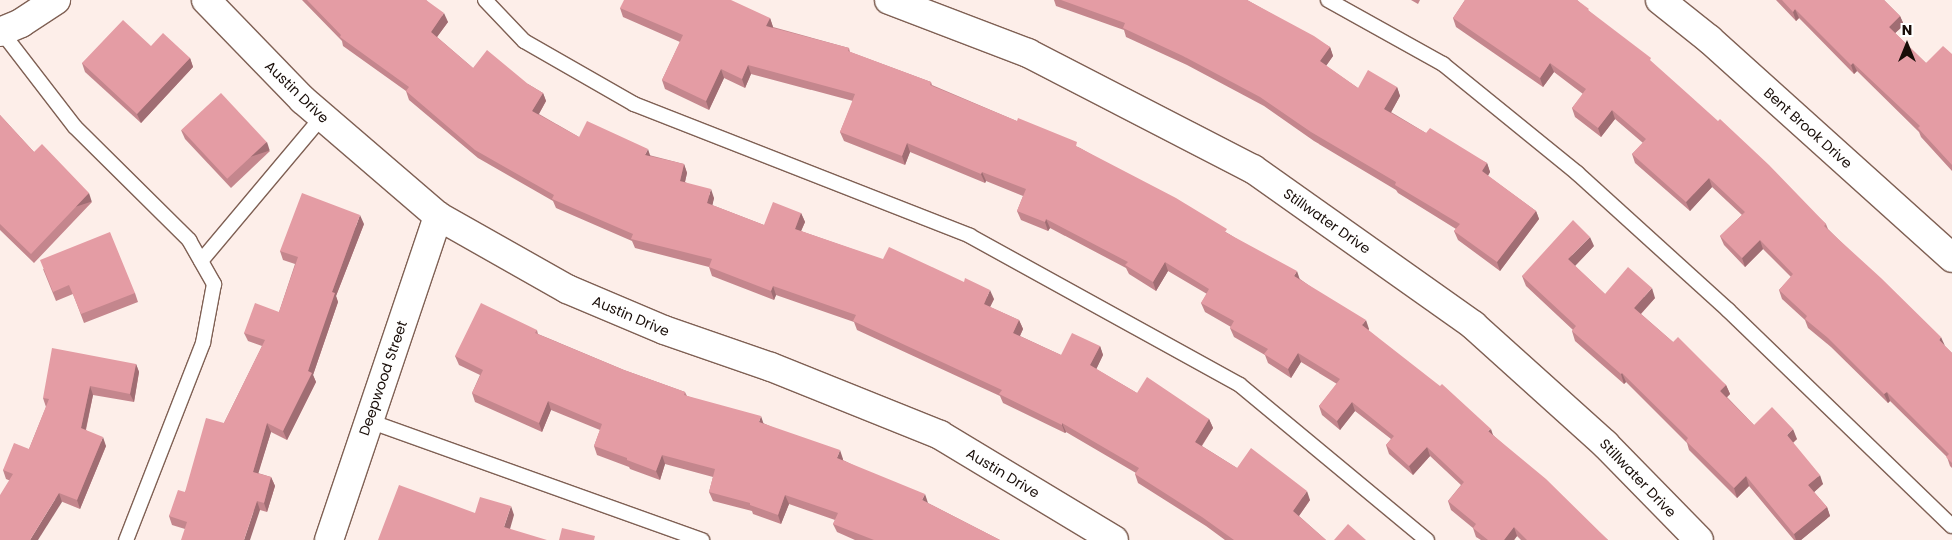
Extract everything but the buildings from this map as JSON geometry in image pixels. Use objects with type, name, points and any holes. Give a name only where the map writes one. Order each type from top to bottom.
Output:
[{"type":"street","points":[[0,31],[21,23],[56,0]]},
{"type":"street","name":"Austin Drive","points":[[206,0],[303,100],[438,216],[567,289],[664,330],[771,367],[940,435],[1114,540]]},
{"type":"street","name":"Stillwater Drive","points":[[889,0],[1028,53],[1253,168],[1473,325],[1605,444],[1699,540]]},
{"type":"street","name":"Bent Brook Drive","points":[[1660,0],[1724,53],[1952,258]]},
{"type":"street","name":"Deepwood Street","points":[[329,540],[438,216]]},
{"type":"lane","points":[[484,0],[524,41],[634,104],[970,236],[1240,385],[1427,540]]},
{"type":"lane","points":[[1328,0],[1443,64],[1577,173],[1728,310],[1952,526]]},
{"type":"lane","points":[[0,31],[75,127],[189,240],[214,284],[204,343],[126,540]]},
{"type":"lane","points":[[201,260],[322,117]]},
{"type":"lane","points":[[369,420],[702,540]]}]
